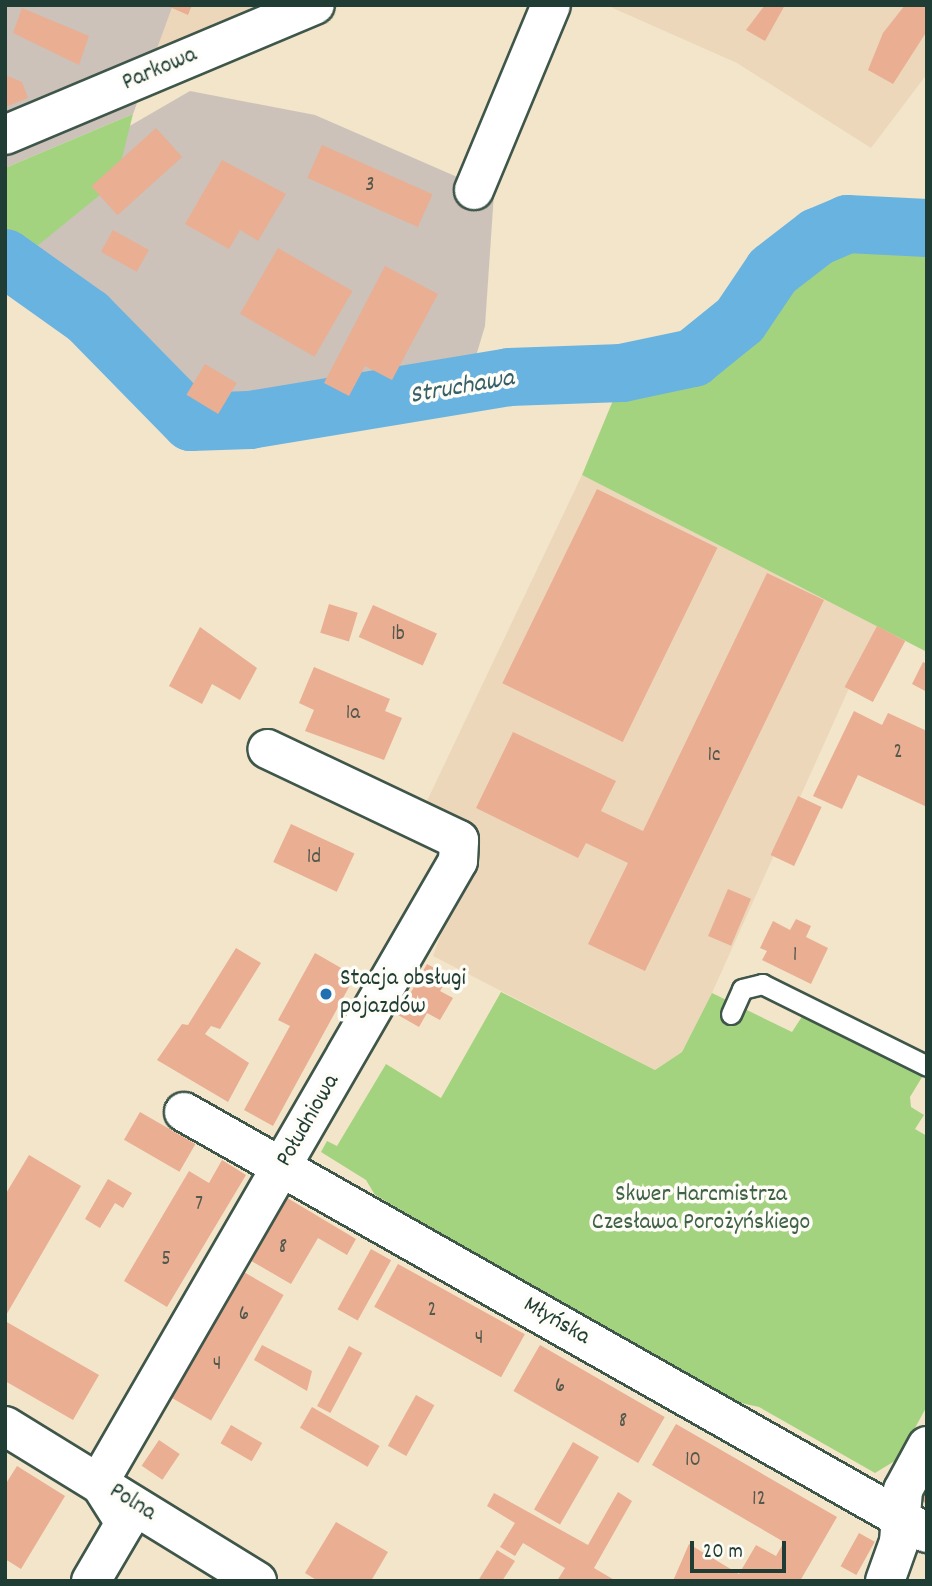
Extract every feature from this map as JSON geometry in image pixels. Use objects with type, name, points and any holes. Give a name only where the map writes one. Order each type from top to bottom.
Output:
[{"type":"street","name":"Parkowa","points":[[5,135],[315,5]]},
{"type":"street","points":[[474,190],[551,5]]},
{"type":"street","name":"Południowa","points":[[99,1482],[458,861],[459,841],[267,749]]},
{"type":"street","name":"Młyńska","points":[[184,1112],[284,1165],[913,1525]]},
{"type":"street","name":"Polna","points":[[5,1426],[257,1581]]},
{"type":"street","points":[[885,1581],[899,1542],[913,1525],[903,1490],[927,1446]]},
{"type":"street","points":[[91,1581],[125,1523],[99,1482]]},
{"type":"lane","points":[[731,1014],[742,989],[762,984],[927,1066]]},
{"type":"shaded area","points":[[5,5],[173,5],[133,114],[5,168]]},
{"type":"shaded area","points":[[173,5],[266,5],[156,51]]},
{"type":"shaded area","points":[[606,5],[927,5],[927,74],[871,148],[737,63]]},
{"type":"shaded area","points":[[190,91],[315,115],[494,193],[485,326],[473,366],[349,396],[191,411],[11,242],[83,153]]},
{"type":"shaded area","points":[[582,475],[877,626],[712,993],[682,1052],[655,1070],[433,956],[479,831],[426,803]]},
{"type":"green space","points":[[133,114],[116,182],[5,272],[5,168]]},
{"type":"green space","points":[[927,246],[927,652],[582,475],[614,398],[703,366],[840,249]]},
{"type":"green space","name":"Skwer Harcmistrza Czesława Porożyńskiego","points":[[501,992],[655,1070],[682,1052],[712,993],[792,1032],[805,1012],[927,1069],[910,1097],[911,1107],[924,1115],[915,1129],[927,1136],[927,1406],[898,1459],[875,1473],[759,1407],[728,1400],[375,1195],[366,1180],[321,1152],[327,1141],[337,1146],[386,1064],[441,1098]]},
{"type":"building","points":[[165,5],[192,5],[188,15]]},
{"type":"building","points":[[765,5],[785,5],[765,41],[746,30]]},
{"type":"building","points":[[905,5],[927,5],[927,31],[893,84],[868,70],[883,33]]},
{"type":"building","points":[[22,8],[89,36],[79,65],[13,33]]},
{"type":"building","points":[[5,75],[22,82],[28,98],[5,107]]},
{"type":"building","points":[[156,128],[182,157],[117,215],[91,186]]},
{"type":"building","points":[[322,145],[433,194],[418,227],[307,178]]},
{"type":"building","points":[[222,160],[286,194],[258,241],[240,230],[229,249],[185,224]]},
{"type":"building","points":[[113,230],[149,250],[137,272],[101,252]]},
{"type":"building","points":[[278,248],[352,291],[314,357],[240,314]]},
{"type":"building","points":[[385,266],[438,294],[392,380],[365,366],[349,396],[324,383]]},
{"type":"building","points":[[205,364],[237,383],[218,414],[186,395]]},
{"type":"building","points":[[597,489],[717,548],[623,742],[502,683]]},
{"type":"building","points":[[767,573],[824,600],[645,971],[588,944],[628,863],[586,843],[578,858],[476,808],[513,732],[616,781],[601,811],[643,831]]},
{"type":"building","points":[[329,604],[358,613],[349,641],[320,633]]},
{"type":"building","points":[[373,605],[437,633],[423,665],[359,637]]},
{"type":"building","points":[[877,626],[905,641],[873,702],[845,687]]},
{"type":"building","points":[[200,627],[257,668],[240,700],[212,684],[202,704],[169,686]]},
{"type":"building","points":[[923,662],[927,664],[927,692],[912,684]]},
{"type":"building","points":[[314,667],[390,699],[385,711],[402,718],[384,760],[305,731],[314,710],[299,703]]},
{"type":"building","points":[[854,711],[882,725],[888,713],[927,731],[927,807],[858,775],[842,809],[813,796]]},
{"type":"building","points":[[798,796],[822,807],[794,866],[771,855]]},
{"type":"building","points":[[291,824],[354,854],[337,892],[273,862]]},
{"type":"building","points":[[728,889],[751,899],[731,946],[708,936]]},
{"type":"building","points":[[796,919],[811,926],[806,937],[828,948],[811,984],[762,960],[767,951],[760,948],[773,921],[790,930]]},
{"type":"building","points":[[236,948],[261,963],[220,1029],[211,1026],[205,1034],[249,1063],[228,1102],[157,1060],[182,1024],[188,1025]]},
{"type":"building","points":[[315,953],[355,976],[273,1126],[244,1110],[290,1026],[278,1020]]},
{"type":"building","points":[[427,964],[449,976],[440,991],[453,998],[440,1020],[427,1013],[419,1027],[398,1015]]},
{"type":"building","points":[[140,1112],[195,1144],[179,1172],[124,1140]]},
{"type":"building","points":[[29,1155],[81,1186],[5,1317],[5,1195]]},
{"type":"building","points":[[222,1160],[246,1175],[167,1307],[124,1281],[189,1171],[209,1183]]},
{"type":"building","points":[[108,1179],[132,1193],[123,1208],[115,1203],[100,1228],[85,1219]]},
{"type":"building","points":[[284,1196],[356,1239],[347,1255],[318,1238],[291,1284],[248,1259]]},
{"type":"building","points":[[371,1249],[391,1260],[358,1320],[338,1309]]},
{"type":"building","points":[[398,1264],[525,1334],[501,1377],[374,1307]]},
{"type":"building","points":[[242,1271],[284,1295],[211,1421],[169,1397]]},
{"type":"building","points":[[5,1321],[99,1375],[73,1420],[5,1381]]},
{"type":"building","points":[[262,1345],[312,1371],[307,1391],[254,1360]]},
{"type":"building","points":[[540,1345],[665,1417],[638,1463],[514,1391]]},
{"type":"building","points":[[349,1346],[362,1353],[330,1413],[317,1406]]},
{"type":"building","points":[[416,1395],[434,1405],[406,1456],[388,1446]]},
{"type":"building","points":[[312,1407],[380,1446],[368,1467],[300,1428]]},
{"type":"building","points":[[676,1424],[837,1517],[800,1581],[673,1581],[689,1544],[739,1574],[756,1545],[776,1556],[784,1542],[652,1465]]},
{"type":"building","points":[[231,1425],[262,1443],[252,1461],[220,1443]]},
{"type":"building","points":[[159,1440],[180,1454],[162,1480],[142,1466]]},
{"type":"building","points":[[573,1442],[599,1457],[560,1525],[534,1510]]},
{"type":"building","points":[[17,1466],[65,1496],[21,1569],[5,1559],[5,1485]]},
{"type":"building","points":[[927,1472],[927,1504],[914,1496]]},
{"type":"building","points":[[618,1492],[632,1501],[594,1568],[616,1581],[557,1581],[565,1568],[523,1543],[515,1556],[500,1547],[515,1523],[487,1506],[494,1493],[588,1545]]},
{"type":"building","points":[[336,1522],[388,1552],[371,1581],[318,1581],[305,1573]]},
{"type":"building","points":[[859,1533],[875,1542],[856,1575],[841,1566]]},
{"type":"building","points":[[497,1550],[515,1561],[502,1581],[478,1581]]},
{"type":"waterway","name":"Struchawa","points":[[5,258],[88,317],[191,422],[250,420],[509,377],[622,373],[693,358],[740,320],[773,271],[817,237],[847,224],[927,228]]},
{"type":"place","name":"Stacja obsługi pojazdów","points":[[326,994]]}]
